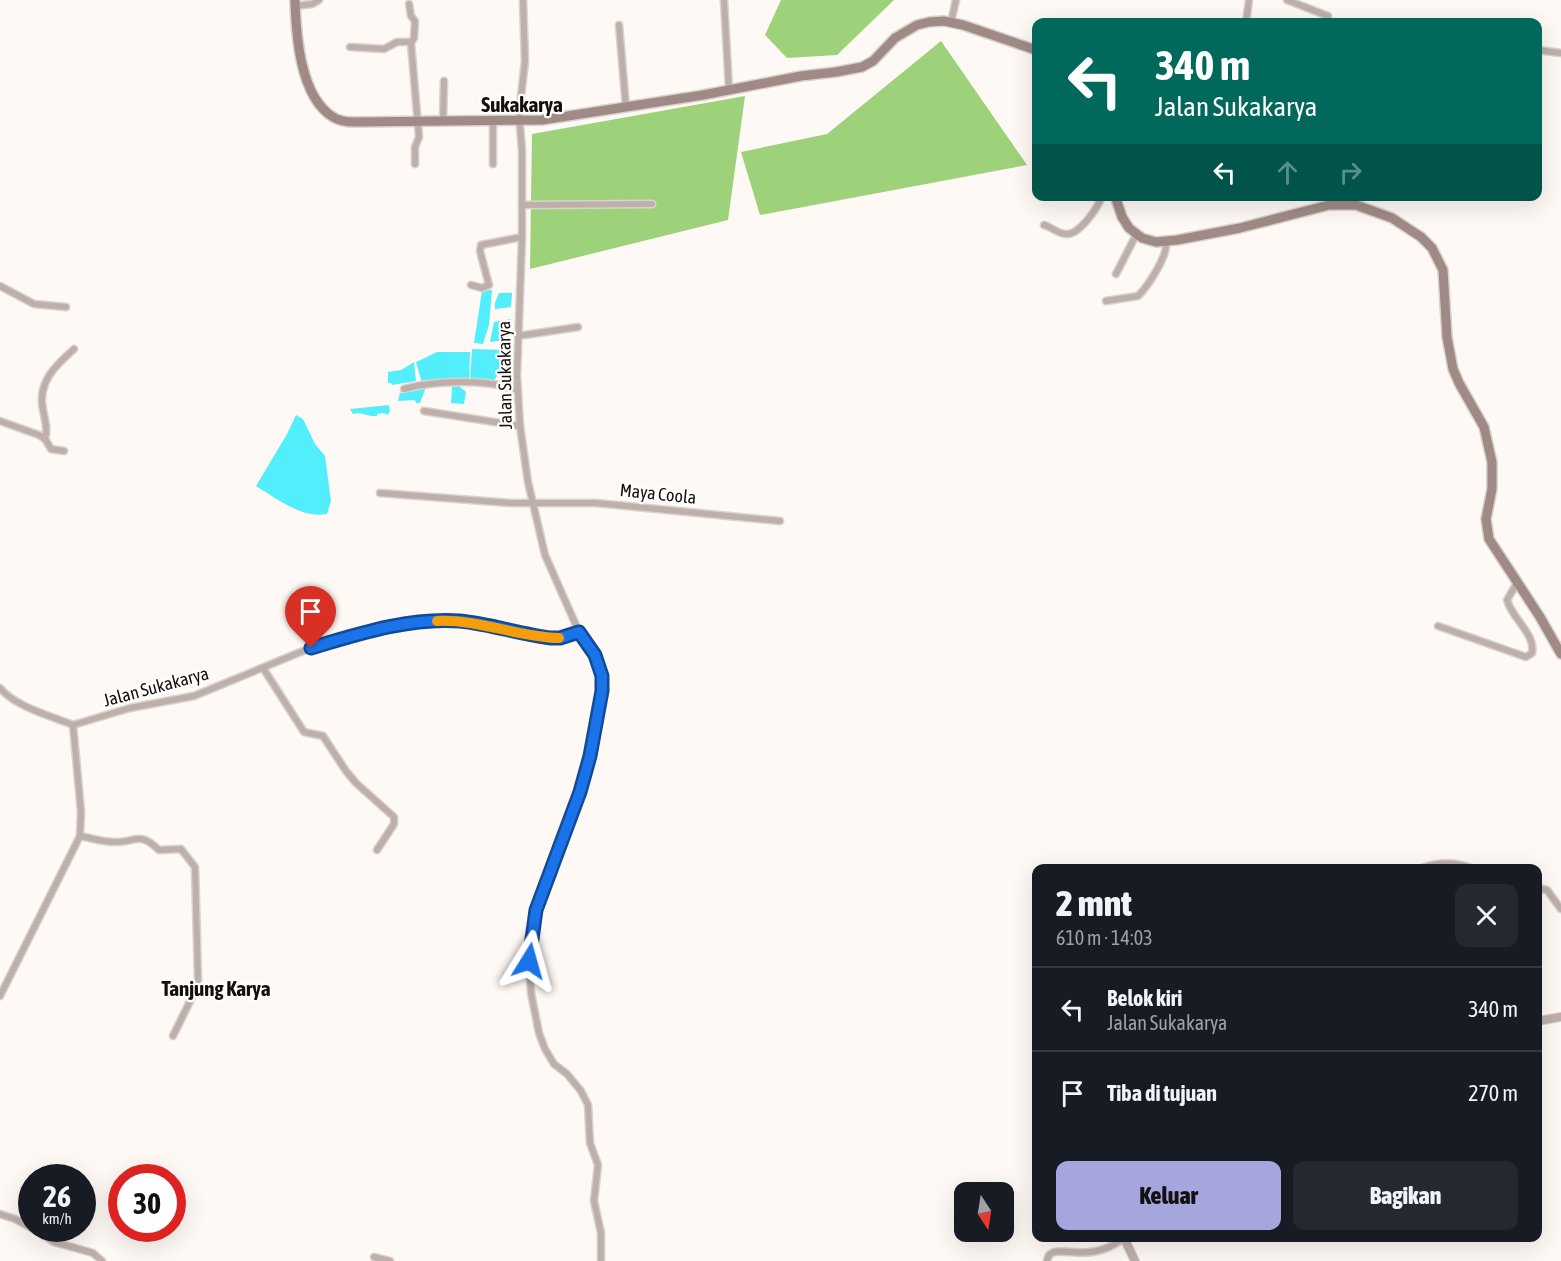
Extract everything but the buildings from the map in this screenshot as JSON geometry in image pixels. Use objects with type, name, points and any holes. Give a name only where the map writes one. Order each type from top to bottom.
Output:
[{"type":"main road","points":[[295,3],[296,28],[305,77],[316,98],[330,116],[345,121],[417,123],[542,120],[729,90],[862,67],[873,61],[895,38],[917,25],[929,22],[951,22],[963,25],[1032,49]]},
{"type":"main road","points":[[1117,201],[1122,217],[1136,235],[1148,240],[1166,242],[1240,228],[1329,206],[1356,205],[1392,218],[1421,237],[1432,248],[1443,270],[1447,337],[1453,369],[1484,427],[1492,462],[1492,489],[1486,513],[1486,530],[1492,546],[1540,617],[1561,654]]},
{"type":"street","points":[[295,3],[312,4],[319,0]]},
{"type":"street","name":"Jalan Sukakarya","points":[[73,724],[130,708],[194,696],[311,648],[381,629],[423,622],[460,621],[551,638],[560,638],[579,632],[546,555],[533,503],[519,426],[518,336],[522,237],[520,121],[525,61],[523,0]]},
{"type":"street","points":[[724,0],[729,90]]},
{"type":"street","points":[[951,22],[956,0]]},
{"type":"street","points":[[1247,18],[1249,0]]},
{"type":"street","points":[[1287,0],[1328,16]]},
{"type":"street","points":[[409,4],[411,16],[415,21],[415,36],[411,42],[419,137],[415,164]]},
{"type":"street","points":[[619,25],[626,107]]},
{"type":"street","points":[[350,48],[384,49],[396,42],[411,42]]},
{"type":"street","points":[[1542,51],[1561,53]]},
{"type":"street","points":[[443,122],[444,81]]},
{"type":"street","points":[[493,121],[493,164]]},
{"type":"street","points":[[1044,225],[1064,234],[1071,234],[1080,228],[1090,214],[1095,212],[1100,201]]},
{"type":"street","points":[[522,205],[652,204]]},
{"type":"street","points":[[1116,274],[1136,235]]},
{"type":"street","points":[[471,285],[482,288],[489,285],[480,251],[482,244],[522,237]]},
{"type":"street","points":[[1106,301],[1138,296],[1158,268],[1166,249],[1166,242]]},
{"type":"street","points":[[0,286],[34,304],[66,307]]},
{"type":"street","points":[[518,336],[578,327]]},
{"type":"street","points":[[45,439],[46,427],[42,401],[45,385],[56,364],[74,349]]},
{"type":"street","points":[[404,389],[469,381],[507,386],[518,390]]},
{"type":"street","points":[[424,411],[519,426]]},
{"type":"street","points":[[0,421],[39,435],[45,439],[51,449],[64,451]]},
{"type":"street","name":"Maya Coola","points":[[380,493],[533,503],[596,503],[780,521]]},
{"type":"street","points":[[1438,626],[1526,657],[1532,653],[1532,641],[1515,618],[1507,600],[1517,583]]},
{"type":"street","points":[[579,632],[595,655],[602,676],[602,691],[590,756],[580,792],[536,910],[529,961],[533,1003],[545,1049],[554,1064],[567,1074],[581,1091],[590,1110],[591,1143],[598,1170],[594,1201],[601,1233],[601,1261]]},
{"type":"street","points":[[263,668],[304,732],[323,736],[356,783],[394,817],[394,824],[376,850]]},
{"type":"street","points":[[0,688],[5,695],[17,702],[73,724],[81,812],[80,836],[0,996]]},
{"type":"street","points":[[80,836],[116,842],[135,838],[146,839],[159,850],[181,849],[193,863],[197,905],[197,984],[173,1036]]},
{"type":"street","points":[[1542,889],[1547,890],[1561,909]]},
{"type":"street","points":[[1542,1020],[1561,1017]]},
{"type":"street","points":[[0,1215],[18,1221]]},
{"type":"street","points":[[54,1242],[93,1253],[102,1261]]},
{"type":"street","points":[[1047,1261],[1049,1256],[1055,1252],[1097,1251],[1114,1246],[1118,1242]]},
{"type":"street","points":[[1125,1242],[1135,1261]]},
{"type":"street","points":[[374,1257],[390,1261]]},
{"type":"green space","points":[[781,0],[894,0],[837,55],[787,58],[765,35]]},
{"type":"green space","points":[[941,41],[1027,165],[760,215],[741,152],[827,134]]},
{"type":"green space","points":[[745,96],[728,220],[530,269],[532,134]]},
{"type":"water","points":[[492,290],[489,325],[483,344],[474,343],[482,291]]},
{"type":"water","points":[[499,293],[512,293],[511,307],[495,309]]},
{"type":"water","points":[[511,319],[508,340],[490,342],[494,322]]},
{"type":"water","points":[[472,349],[504,350],[503,367],[493,382],[470,380]]},
{"type":"water","points":[[437,352],[470,352],[469,380],[422,383],[416,362]]},
{"type":"water","points":[[414,362],[416,381],[392,385],[388,383],[388,372],[401,370]]},
{"type":"water","points":[[459,386],[466,392],[464,404],[451,403],[452,387]]},
{"type":"water","points":[[417,387],[426,387],[420,403],[416,403],[415,400],[398,401],[400,393]]},
{"type":"water","points":[[389,405],[388,415],[383,413],[377,416],[353,414],[350,409]]},
{"type":"water","points":[[296,415],[303,419],[315,444],[325,456],[331,501],[327,514],[318,515],[299,511],[256,486]]},
{"type":"slow traffic","points":[[437,621],[470,623],[524,634],[559,638]]},
{"type":"district","name":"Sukakarya","points":[[522,105]]},
{"type":"district","name":"Tanjung Karya","points":[[216,989]]},
{"type":"route","points":[[311,648],[394,626],[423,622],[460,621],[551,638],[560,638],[579,632],[595,655],[600,667],[602,691],[590,756],[580,792],[536,910],[529,961]]}]
